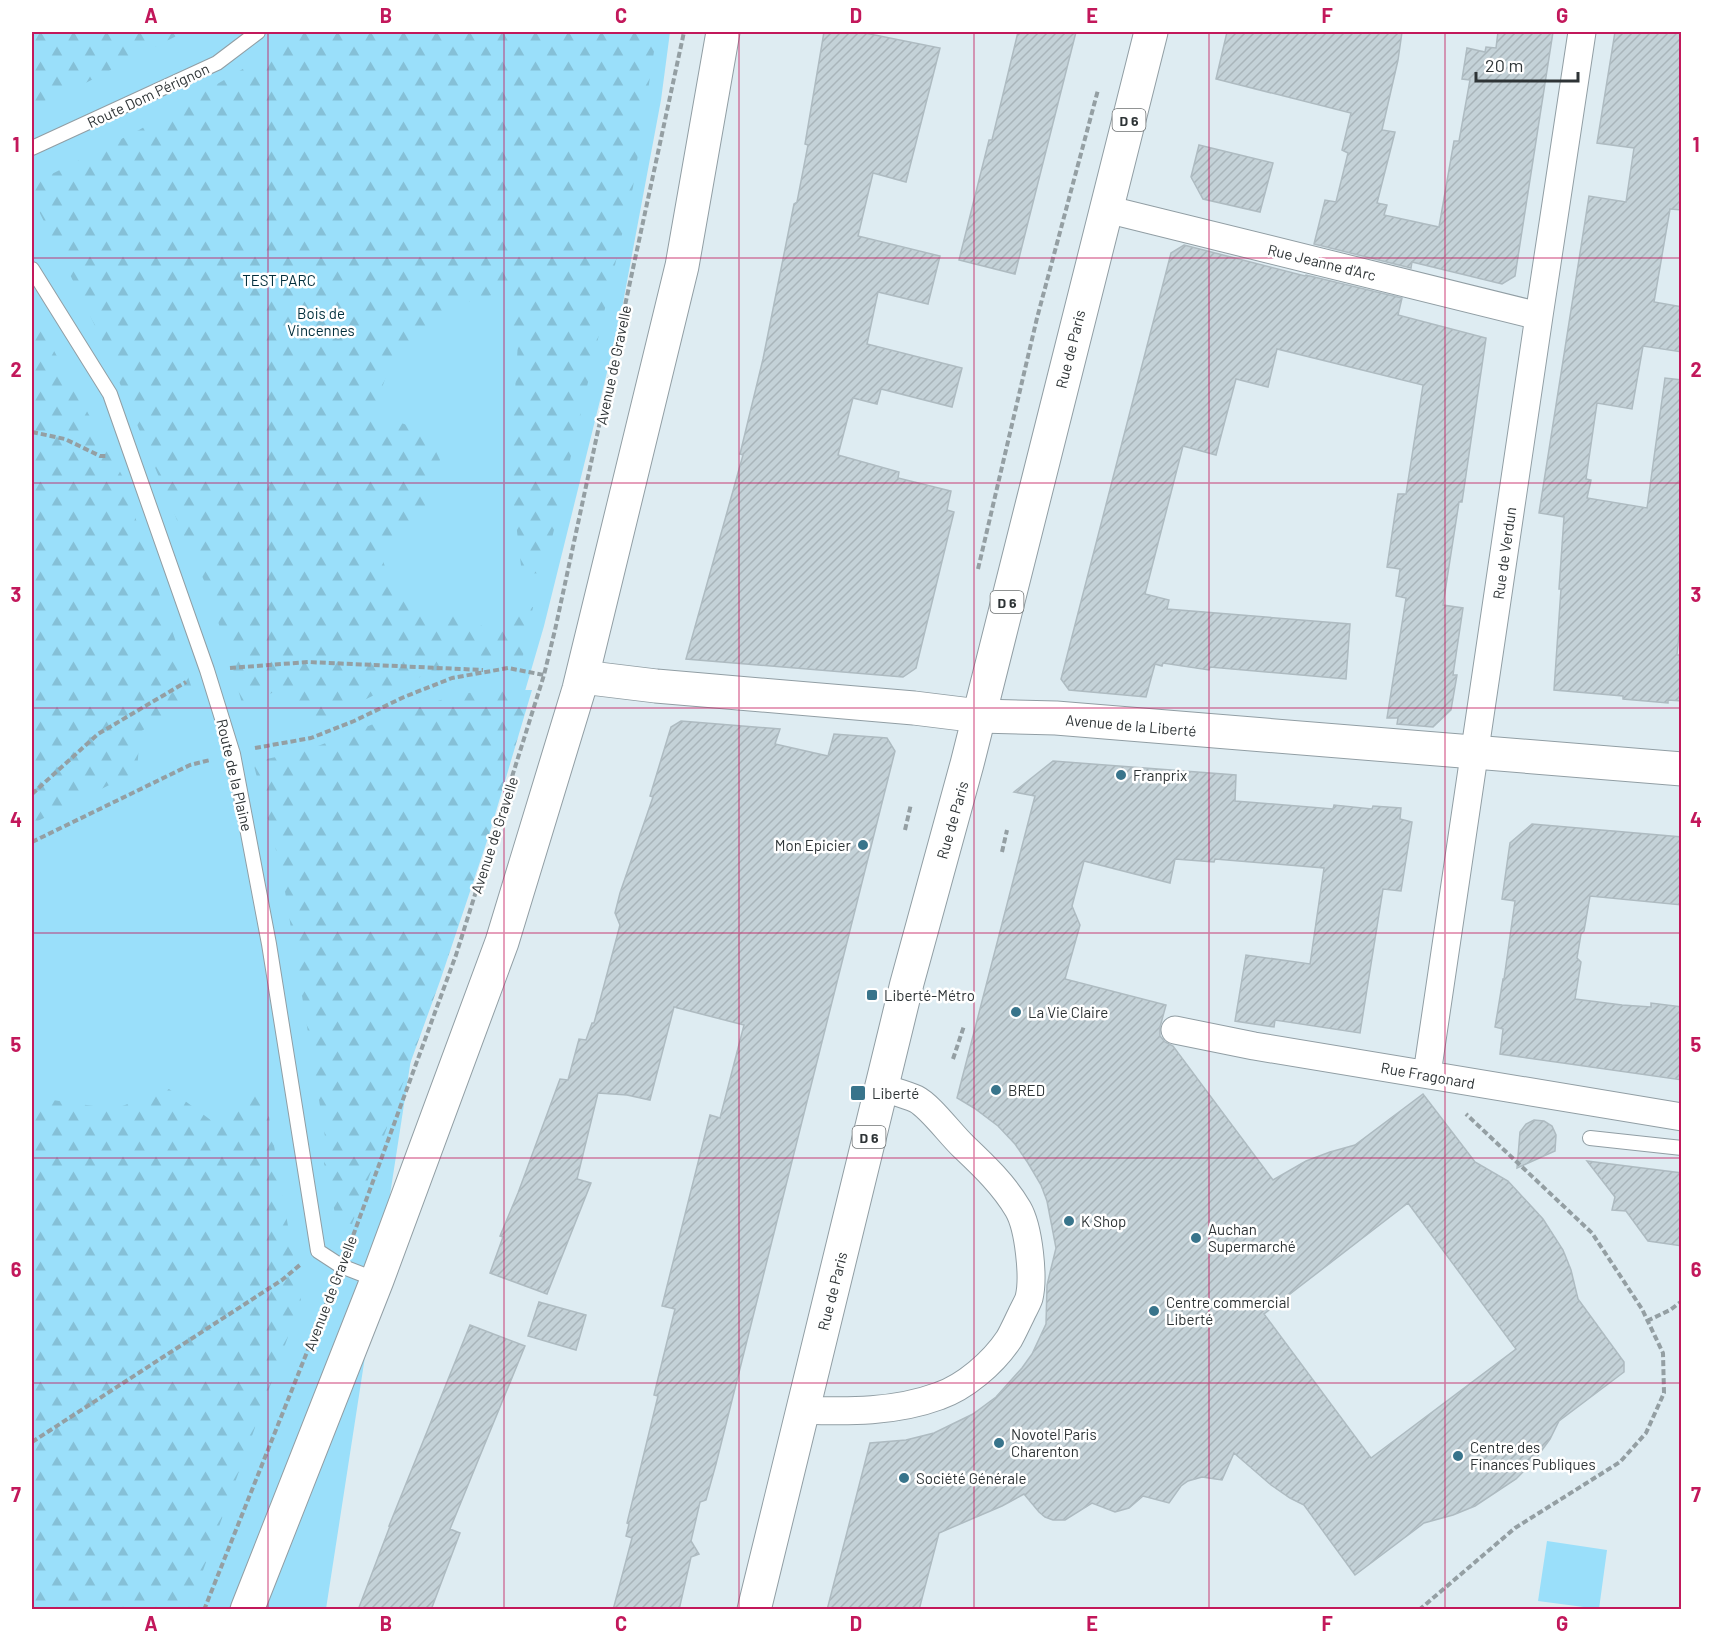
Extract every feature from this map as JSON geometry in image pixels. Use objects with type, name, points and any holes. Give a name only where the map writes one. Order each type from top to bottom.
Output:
[{"type":"main road","points":[[247,1610],[377,1280],[502,942],[582,677],[682,266],[723,32]]},
{"type":"main road","name":"Rue de Paris","points":[[754,1610],[881,1088],[913,961],[968,764],[1151,32]]},
{"type":"main road","name":"Avenue de la Liberté","points":[[582,677],[979,716],[1056,718],[1682,769]]},
{"type":"street","name":"Rue de Verdun","points":[[1427,1074],[1582,32]]},
{"type":"street","name":"Rue Jeanne d'Arc","points":[[1106,209],[1539,316]]},
{"type":"street","name":"Rue Fragonard","points":[[1174,1030],[1254,1046],[1682,1117]]},
{"type":"street","points":[[803,1410],[843,1411],[898,1407],[941,1396],[964,1383],[992,1360],[1008,1340],[1029,1298],[1028,1240],[1019,1211],[999,1182],[917,1100],[881,1088]]},
{"type":"lane","name":"Route Dom Pérignon","points":[[32,148],[217,63],[258,32]]},
{"type":"lane","name":"Route de la Plaine","points":[[32,269],[110,394],[207,670],[233,754],[269,944],[318,1251]]},
{"type":"lane","points":[[1590,1138],[1682,1148]]},
{"type":"lane","points":[[318,1251],[341,1266],[377,1280]]},
{"type":"path","name":"Avenue de Gravelle","points":[[204,1610],[341,1266],[456,955],[544,675],[684,32]]},
{"type":"path","points":[[976,577],[1037,318],[1099,88]]},
{"type":"path","points":[[32,432],[65,439],[100,456],[133,458]]},
{"type":"path","points":[[32,794],[98,734],[207,670],[308,662],[492,670],[508,668],[544,675]]},
{"type":"path","points":[[905,830],[911,804]]},
{"type":"path","points":[[1002,852],[1007,830]]},
{"type":"path","points":[[953,1059],[964,1026]]},
{"type":"path","points":[[1419,1610],[1515,1527],[1620,1462],[1646,1433],[1664,1393],[1663,1353],[1642,1310],[1592,1233],[1465,1113]]},
{"type":"path","points":[[32,1442],[282,1280],[318,1251]]},
{"type":"path","points":[[1647,1321],[1670,1310],[1682,1301]]},
{"type":"green space","name":"Bois de Vincennes","points":[[32,32],[670,32],[661,100],[619,324],[544,626],[480,845],[411,1059],[326,1609],[32,1610]]},
{"type":"green space","points":[[32,32],[184,32],[74,89],[32,106]]},
{"type":"green space","name":"TEST PARC","points":[[306,32],[657,32],[633,187],[544,573],[522,574],[510,472],[518,342],[502,292],[459,305],[394,353],[373,414],[426,431],[440,460],[425,507],[398,536],[385,541],[383,561],[391,583],[416,613],[443,614],[475,620],[490,633],[505,624],[512,608],[533,607],[523,656],[472,660],[390,687],[311,727],[298,705],[281,690],[242,703],[210,594],[100,336],[32,197],[32,184],[139,130]]},
{"type":"green space","points":[[32,317],[53,349],[124,479],[150,567],[195,697],[140,732],[137,771],[32,824]]},
{"type":"green space","points":[[486,690],[532,690],[489,835],[440,981],[352,1224],[341,1222],[336,1218],[324,1163],[328,1155],[282,873],[253,762],[308,750],[401,713],[456,695]]},
{"type":"green space","points":[[263,1082],[301,1301],[189,1609],[32,1609],[32,1097],[114,1109],[169,1089],[216,1124]]},
{"type":"green space","points":[[1547,1541],[1607,1550],[1599,1609],[1538,1601]]},
{"type":"building","points":[[824,32],[860,32],[940,48],[906,182],[873,173],[858,236],[940,256],[928,304],[878,292],[867,344],[962,368],[952,407],[881,389],[877,404],[853,398],[838,455],[899,472],[898,478],[951,491],[947,510],[954,512],[916,668],[903,677],[686,659],[743,455],[740,454],[763,359],[808,145],[805,144]]},
{"type":"building","points":[[1018,32],[1076,32],[1015,274],[959,260],[989,140],[992,140]]},
{"type":"building","points":[[1227,32],[1402,32],[1382,130],[1395,132],[1377,203],[1387,205],[1384,215],[1439,227],[1454,141],[1459,141],[1470,80],[1462,79],[1467,48],[1485,52],[1486,47],[1496,48],[1498,32],[1553,32],[1515,276],[1502,284],[1412,262],[1411,268],[1314,244],[1325,200],[1336,202],[1348,153],[1342,150],[1351,113],[1216,79]]},
{"type":"building","points":[[1615,32],[1682,32],[1682,210],[1670,209],[1654,302],[1682,307],[1682,352],[1643,346],[1632,409],[1597,403],[1586,479],[1591,480],[1587,498],[1647,508],[1665,378],[1682,380],[1682,604],[1677,655],[1682,655],[1682,701],[1668,700],[1668,703],[1623,699],[1623,696],[1554,690],[1564,517],[1539,513],[1589,196],[1626,202],[1634,148],[1597,143]]},
{"type":"building","points":[[1199,145],[1273,163],[1260,212],[1203,199],[1191,177]]},
{"type":"building","points":[[1184,245],[1402,298],[1398,315],[1486,338],[1462,502],[1459,502],[1443,605],[1463,608],[1453,675],[1457,675],[1451,710],[1433,727],[1397,724],[1398,718],[1387,718],[1406,598],[1396,596],[1400,569],[1387,567],[1398,494],[1406,494],[1423,385],[1277,349],[1268,387],[1236,379],[1216,455],[1183,446],[1145,594],[1169,600],[1167,609],[1350,624],[1346,679],[1210,667],[1209,670],[1163,663],[1162,666],[1155,664],[1146,697],[1069,690],[1061,679],[1171,253]]},
{"type":"building","points":[[681,721],[780,729],[775,744],[828,756],[834,734],[887,738],[895,751],[716,1464],[706,1500],[700,1502],[691,1541],[699,1554],[691,1557],[679,1610],[613,1610],[632,1538],[626,1536],[629,1524],[627,1523],[658,1396],[654,1395],[675,1309],[662,1306],[710,1115],[720,1118],[744,1025],[674,1007],[650,1100],[627,1095],[598,1093],[577,1179],[591,1183],[547,1294],[490,1273],[503,1237],[500,1236],[560,1079],[568,1080],[579,1039],[586,1040],[592,1023],[594,1023],[620,925],[615,913],[620,893],[653,797],[650,796],[671,727]]},
{"type":"building","name":"Centre commercial Liberté","points":[[1053,761],[1236,775],[1235,801],[1333,809],[1334,805],[1372,809],[1373,806],[1401,808],[1400,819],[1412,822],[1401,891],[1383,889],[1360,1033],[1275,1020],[1274,1027],[1235,1021],[1246,955],[1310,964],[1324,868],[1215,859],[1214,862],[1175,859],[1170,883],[1084,861],[1072,906],[1080,925],[1065,979],[1166,1005],[1160,1036],[1173,1046],[1273,1180],[1306,1161],[1355,1145],[1423,1094],[1475,1162],[1508,1181],[1543,1219],[1563,1250],[1578,1299],[1624,1362],[1624,1372],[1559,1421],[1550,1439],[1534,1461],[1516,1479],[1475,1506],[1424,1523],[1355,1575],[1304,1505],[1271,1485],[1234,1453],[1222,1480],[1202,1477],[1188,1481],[1181,1486],[1169,1503],[1143,1496],[1129,1508],[1115,1512],[1092,1503],[1065,1520],[1053,1520],[1039,1512],[1024,1494],[939,1533],[919,1610],[827,1610],[870,1443],[906,1440],[934,1433],[973,1414],[996,1397],[1022,1368],[1032,1354],[1046,1324],[1047,1285],[1056,1248],[1047,1201],[1041,1185],[1015,1144],[998,1126],[957,1098],[1035,796],[1014,792]],"holes":[[[1408,1203],[1516,1349],[1371,1458],[1264,1314]]]},
{"type":"building","points":[[1532,824],[1682,837],[1682,905],[1590,896],[1577,958],[1581,962],[1575,999],[1622,1005],[1651,1007],[1651,1003],[1682,1007],[1682,1080],[1500,1054],[1503,1029],[1495,1027],[1515,901],[1502,899],[1510,843]]},
{"type":"building","points":[[1534,1120],[1544,1121],[1552,1126],[1556,1135],[1555,1151],[1517,1168],[1520,1132],[1526,1124]]},
{"type":"building","points":[[1587,1161],[1682,1173],[1682,1246],[1648,1241],[1626,1211],[1612,1210],[1615,1197]]},
{"type":"building","points":[[539,1302],[586,1315],[576,1350],[528,1336]]},
{"type":"building","points":[[470,1325],[525,1346],[450,1529],[460,1533],[431,1610],[358,1610],[389,1526]]},
{"type":"place","name":"Franprix","points":[[1121,775]]},
{"type":"place","name":"Mon Epicier","points":[[863,845]]},
{"type":"place","name":"Liberté-Métro","points":[[872,995]]},
{"type":"place","name":"La Vie Claire","points":[[1016,1012]]},
{"type":"place","name":"BRED","points":[[996,1090]]},
{"type":"place","name":"Liberté","points":[[858,1093]]},
{"type":"place","name":"K Shop","points":[[1069,1221]]},
{"type":"place","name":"Auchan Supermarché","points":[[1196,1238]]},
{"type":"place","name":"Centre commercial Liberté","points":[[1154,1311]]},
{"type":"place","name":"Novotel Paris Charenton","points":[[999,1443]]},
{"type":"place","name":"Centre des Finances Publiques","points":[[1458,1456]]},
{"type":"place","name":"Société Générale","points":[[904,1478]]}]
